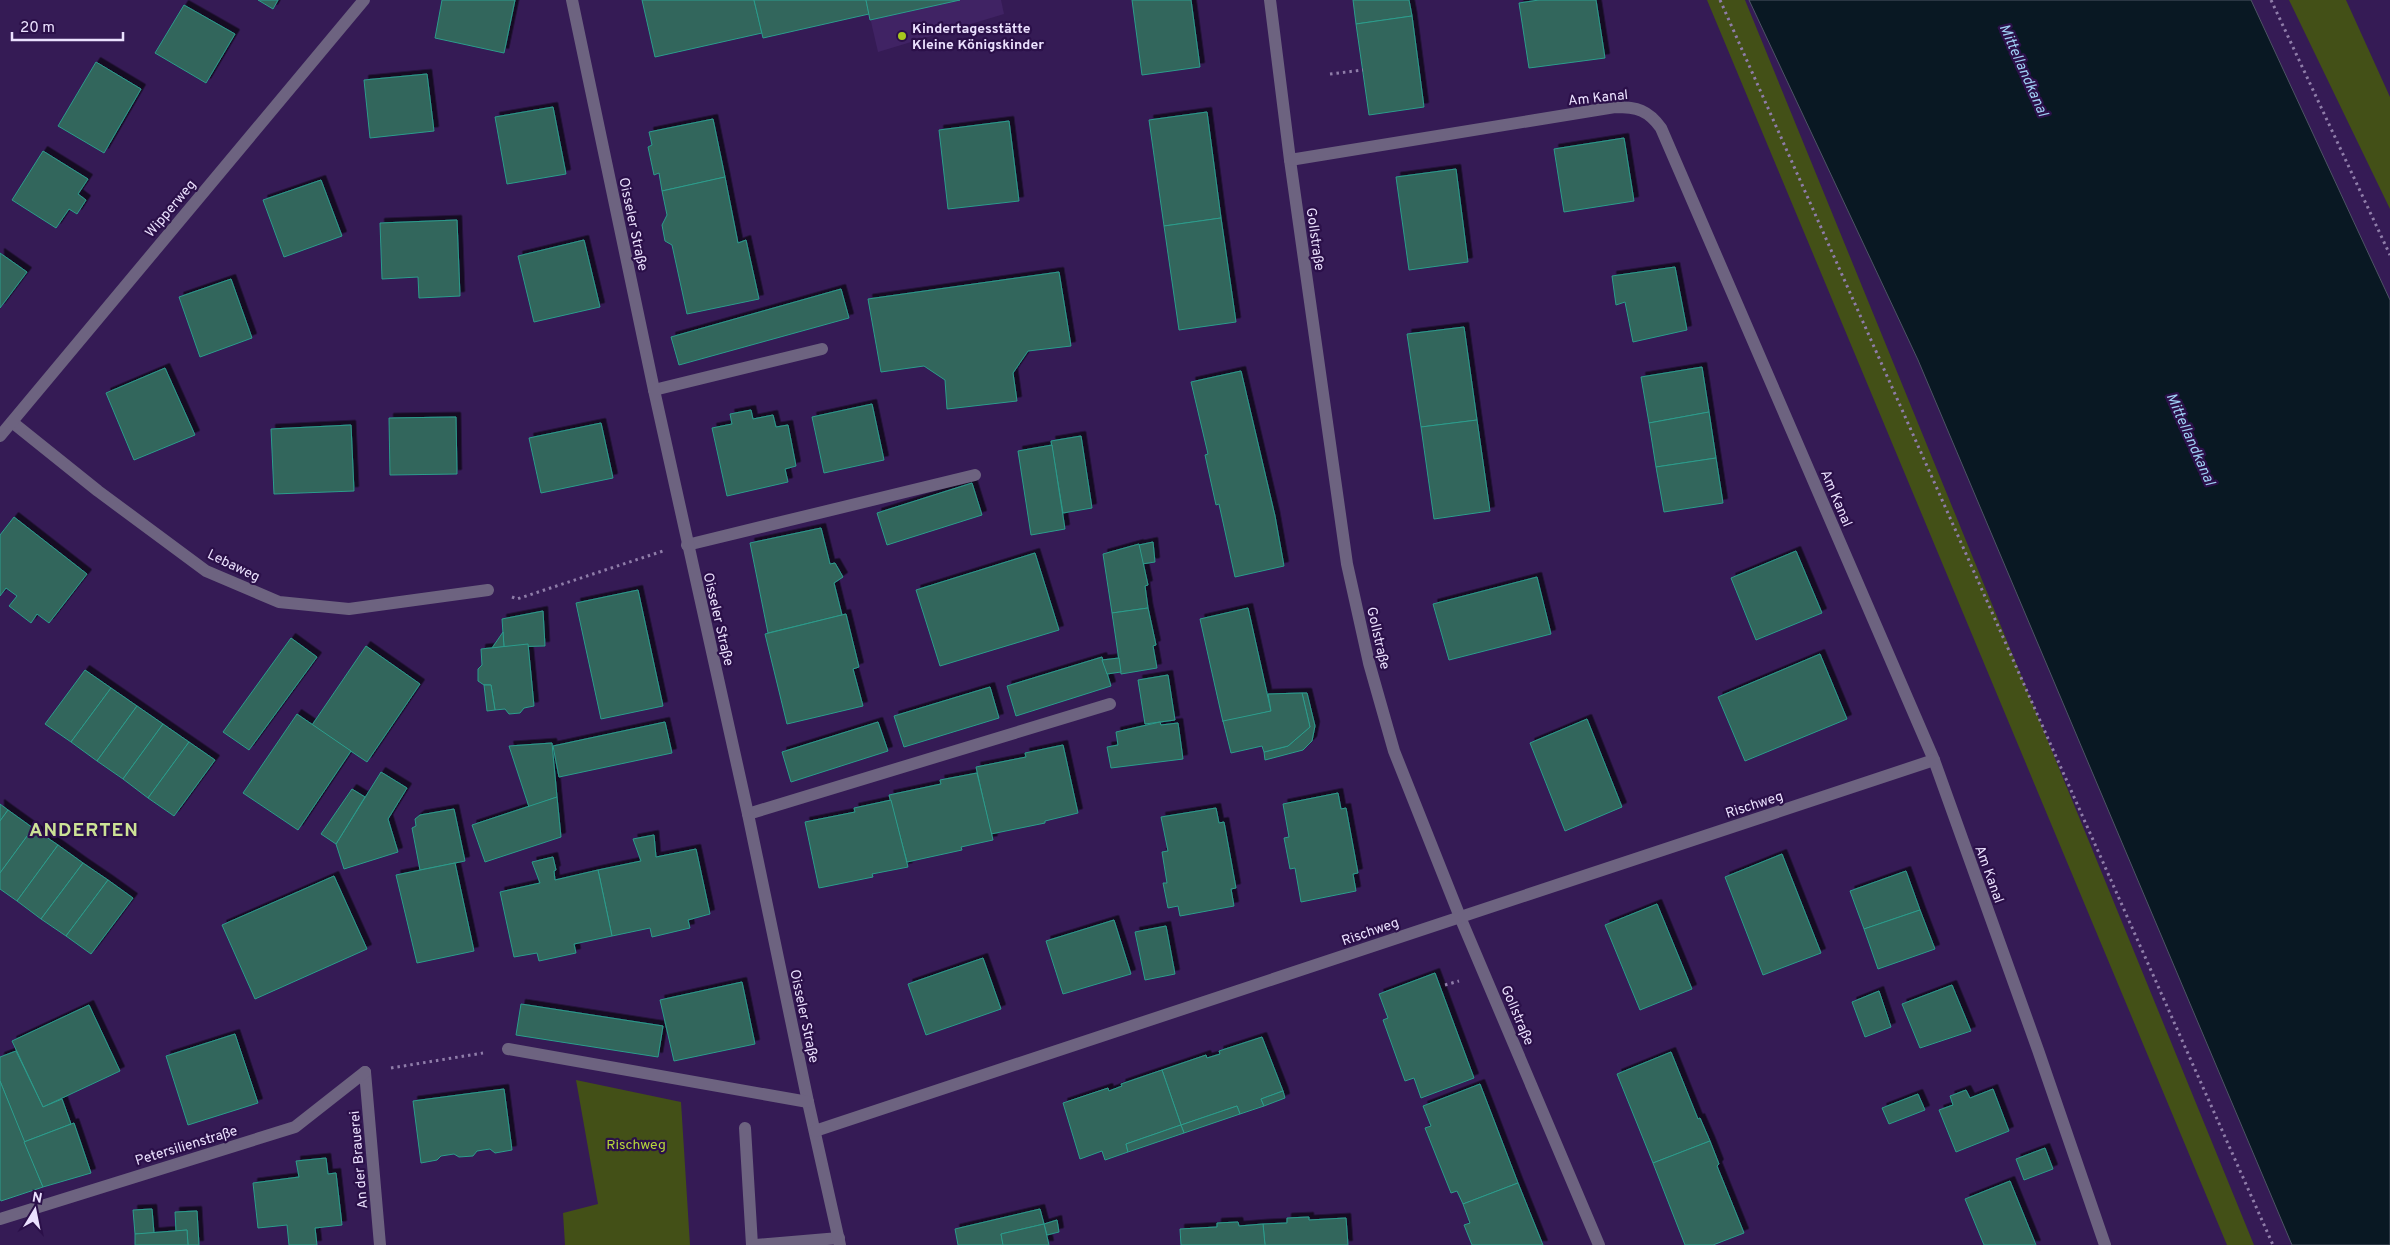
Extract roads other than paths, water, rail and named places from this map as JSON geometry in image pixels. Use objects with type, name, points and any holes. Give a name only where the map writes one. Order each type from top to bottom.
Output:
[{"type":"street","name":"Wipperweg","points":[[0,436],[364,0]]},
{"type":"street","name":"Oisseler Straße","points":[[572,0],[687,545],[748,814],[808,1102],[840,1242]]},
{"type":"street","name":"Gollstraße","points":[[1270,0],[1290,160],[1347,564],[1369,663],[1394,751],[1460,917],[1599,1245]]},
{"type":"street","name":"Am Kanal","points":[[1290,160],[1615,107],[1633,107],[1644,110],[1652,116],[1661,128],[1934,760],[2038,1050],[2105,1245]]},
{"type":"street","points":[[654,390],[822,349]]},
{"type":"street","name":"Lebaweg","points":[[12,422],[98,491],[206,571],[280,602],[349,609],[488,590]]},
{"type":"street","points":[[687,545],[975,475]]},
{"type":"street","points":[[748,814],[1110,704]]},
{"type":"street","name":"Rischweg","points":[[816,1131],[1934,760]]},
{"type":"street","points":[[508,1049],[808,1102]]},
{"type":"street","name":"An der Brauerei","points":[[365,1072],[380,1245]]},
{"type":"street","name":"Petersilienstraße","points":[[0,1219],[295,1127],[365,1072]]},
{"type":"street","points":[[745,1128],[752,1245]]},
{"type":"street","points":[[756,1245],[840,1242]]},
{"type":"water","name":"Mittellandkanal","points":[[1749,0],[2251,0],[2390,300],[2390,1245],[2292,1245],[1918,360]]},
{"type":"place","name":"Kindertagesstätte Kleine Königskinder","points":[[902,36]]},
{"type":"district","name":"ANDERTEN","points":[[84,829]]}]
